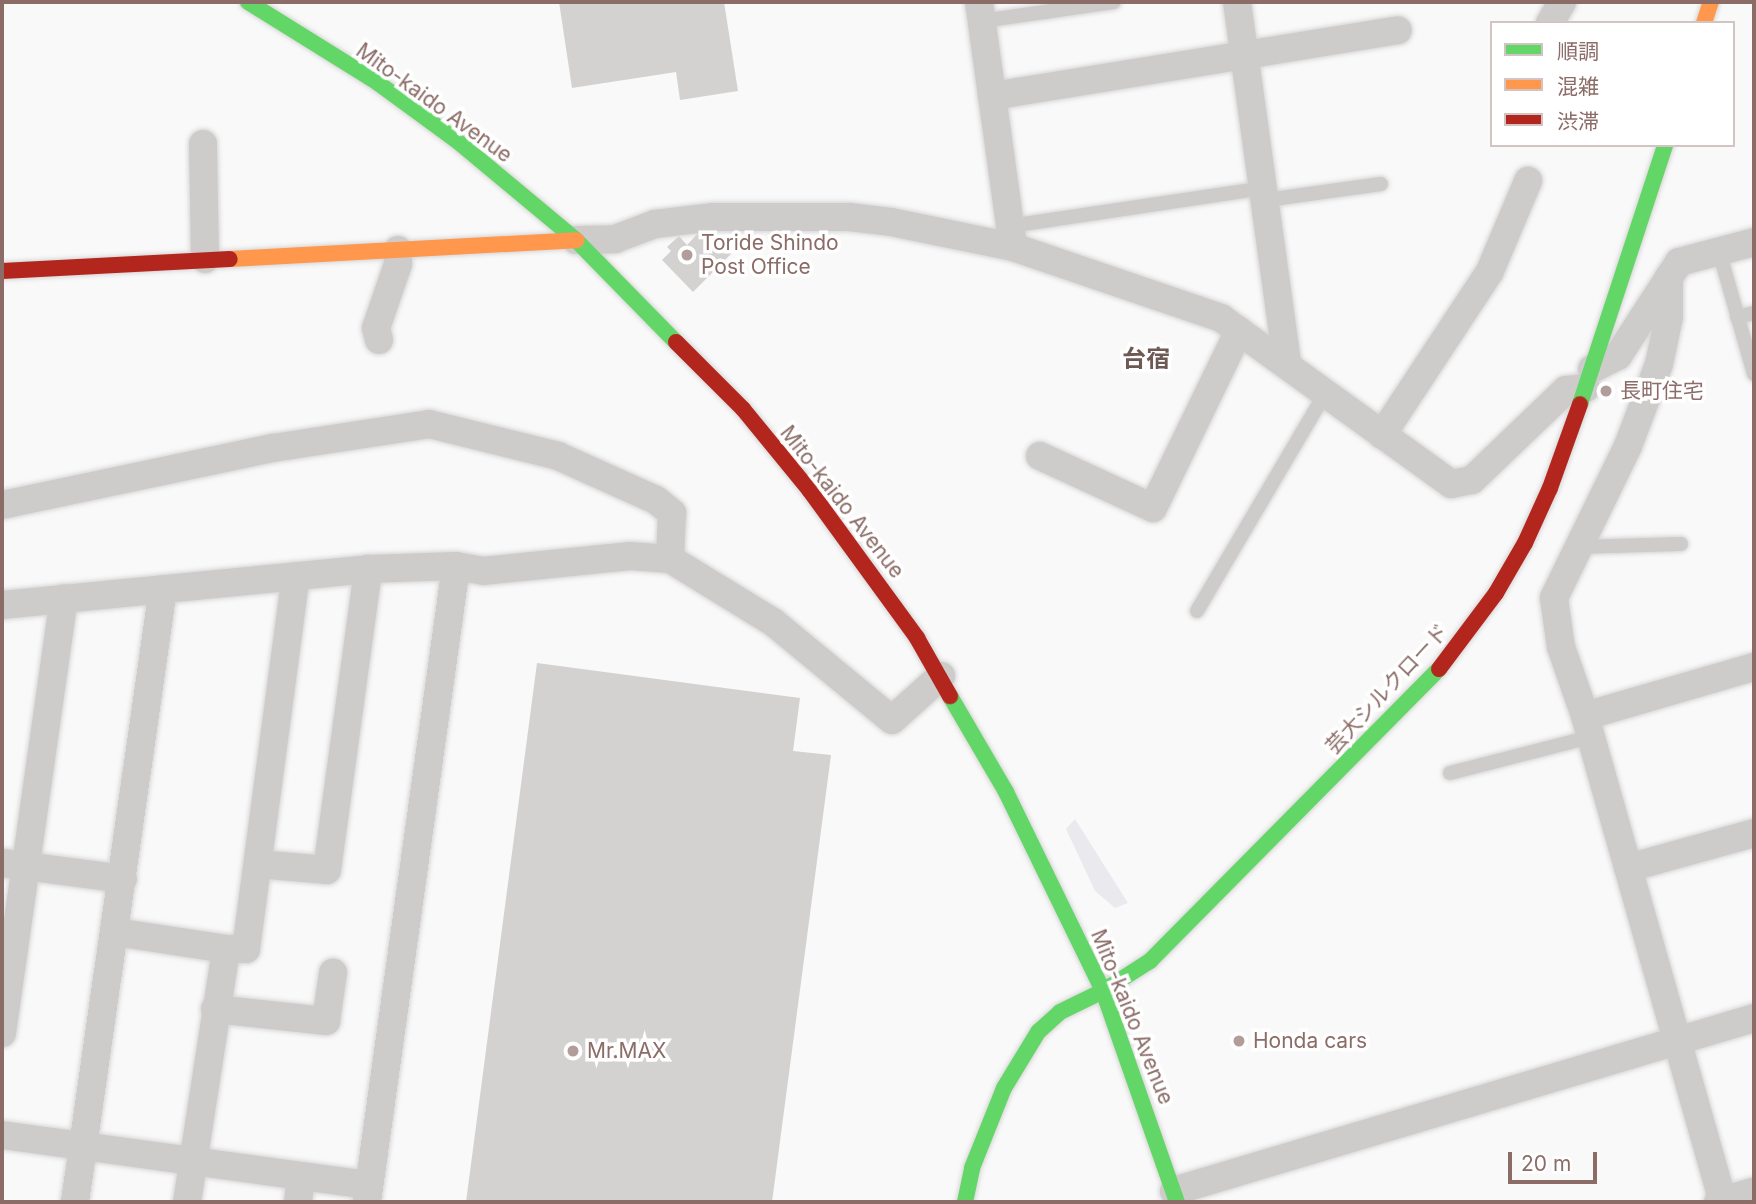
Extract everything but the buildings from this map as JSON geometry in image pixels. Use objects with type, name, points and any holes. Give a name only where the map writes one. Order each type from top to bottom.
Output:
[{"type":"street","name":"Mito-kaido Avenue","points":[[248,2],[277,9],[456,140],[576,240],[743,409],[872,573],[940,676],[1006,792],[1103,991],[1176,1196]]},
{"type":"street","points":[[1237,2],[1287,364]]},
{"type":"street","points":[[1551,21],[1562,2]]},
{"type":"street","points":[[1705,21],[1711,2]]},
{"type":"street","points":[[981,11],[1011,237]]},
{"type":"street","points":[[992,96],[1398,30]]},
{"type":"street","points":[[203,145],[205,258]]},
{"type":"street","name":"芸大シルクロード","points":[[965,1202],[972,1168],[987,1127],[1020,1059],[1038,1032],[1059,1012],[1103,991],[1150,961],[1430,679],[1463,640],[1524,543],[1550,488],[1664,147]]},
{"type":"street","points":[[1382,435],[1490,271],[1528,181]]},
{"type":"street","points":[[2,271],[205,258],[615,239],[655,224],[714,217],[849,217],[1011,237],[1221,318],[1451,484],[1472,480],[1566,390],[1589,378],[1618,356],[1679,262],[1754,242]]},
{"type":"street","points":[[379,340],[376,328],[398,264],[398,250]]},
{"type":"street","points":[[1669,277],[1669,317],[1659,364],[1628,446],[1553,598],[1561,647],[1588,727],[1721,1202],[1754,1192]]},
{"type":"street","points":[[1041,456],[1153,508],[1239,331]]},
{"type":"street","points":[[2,505],[273,448],[429,424],[558,456],[610,477],[656,500],[672,513],[670,559]]},
{"type":"street","points":[[2,605],[368,569],[456,566],[483,571],[630,556],[670,559],[773,622],[892,720],[940,676]]},
{"type":"street","points":[[2,1135],[193,1161],[300,1189],[368,1194],[456,566]]},
{"type":"street","points":[[258,864],[327,870],[368,569]]},
{"type":"street","points":[[115,932],[226,949],[246,949],[296,576]]},
{"type":"street","points":[[75,1202],[163,589]]},
{"type":"street","points":[[2,1033],[15,865],[64,598]]},
{"type":"street","points":[[1588,727],[1754,667]]},
{"type":"street","points":[[1628,868],[1754,833]]},
{"type":"street","points":[[15,865],[123,879]]},
{"type":"street","points":[[187,1202],[226,949]]},
{"type":"street","points":[[215,1009],[326,1021],[333,973]]},
{"type":"street","points":[[1176,1196],[1754,1018]]},
{"type":"lane","points":[[981,11],[1114,2]]},
{"type":"lane","points":[[1011,237],[1265,194],[1381,184]]},
{"type":"lane","points":[[1719,251],[1754,373]]},
{"type":"lane","points":[[1737,317],[1754,313]]},
{"type":"lane","points":[[1197,611],[1326,392]]},
{"type":"lane","points":[[1579,547],[1681,544]]},
{"type":"lane","points":[[1450,774],[1588,727]]},
{"type":"shaded area","points":[[1075,819],[1128,903],[1115,908],[1095,891],[1066,829]]},
{"type":"traffic: fast","points":[[248,2],[378,83],[456,140],[576,240],[676,342]]},
{"type":"traffic: fast","points":[[1580,404],[1664,147]]},
{"type":"traffic: fast","points":[[965,1202],[972,1168],[1004,1088],[1038,1032],[1060,1012],[1103,991],[1150,961],[1439,669]]},
{"type":"traffic: fast","points":[[950,696],[1006,792],[1103,991],[1177,1202]]},
{"type":"traffic: slow","points":[[1705,21],[1711,2]]},
{"type":"traffic: slow","points":[[230,259],[576,240]]},
{"type":"traffic: jam","points":[[2,271],[230,259]]},
{"type":"traffic: jam","points":[[676,342],[743,409],[810,491],[917,638],[950,696]]},
{"type":"traffic: jam","points":[[1439,669],[1496,593],[1525,543],[1550,488],[1580,404]]},
{"type":"place","name":"Toride Shindo Post Office","points":[[687,255]]},
{"type":"place","name":"長町住宅","points":[[1606,391]]},
{"type":"place","name":"Honda cars","points":[[1239,1041]]},
{"type":"place","name":"Mr.MAX","points":[[573,1051]]},
{"type":"district","name":"台宿","points":[[1146,359]]}]
